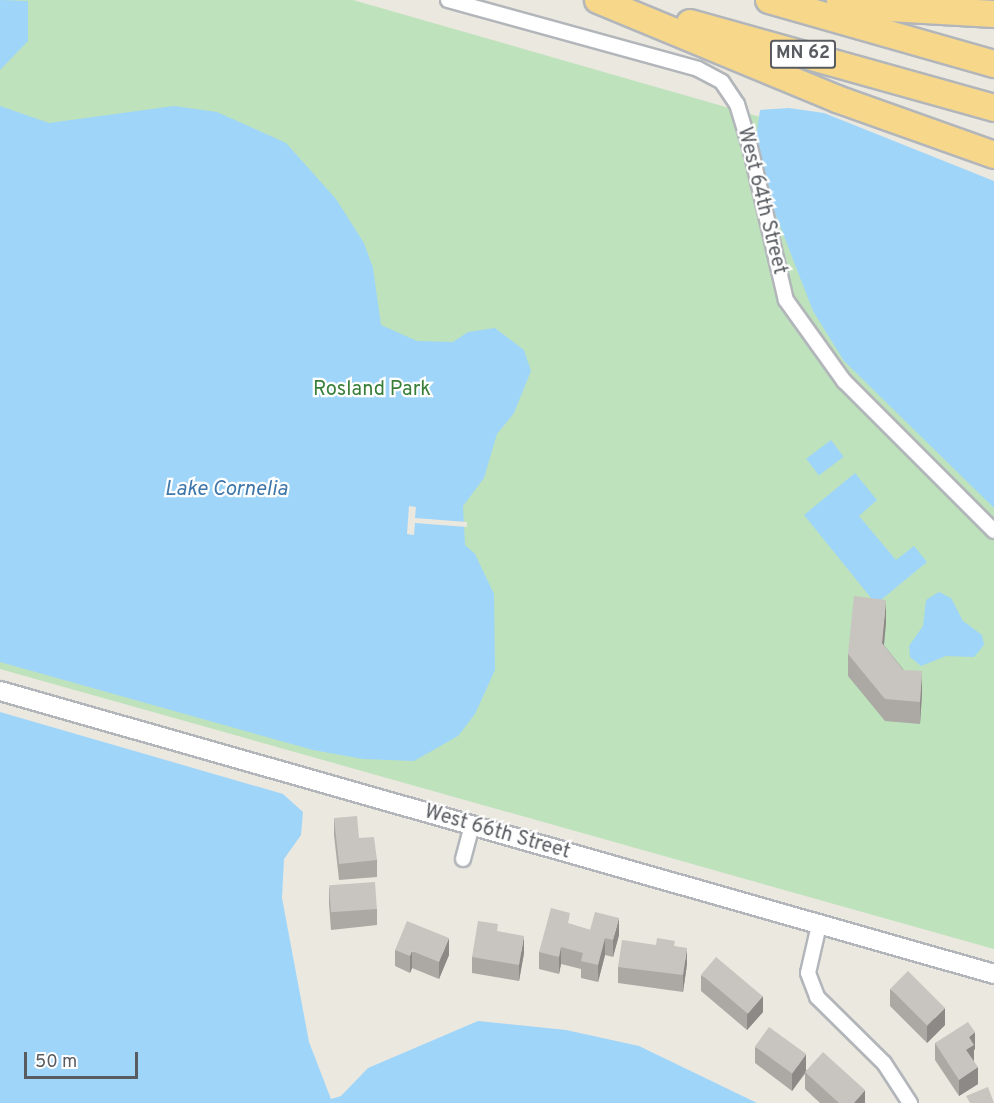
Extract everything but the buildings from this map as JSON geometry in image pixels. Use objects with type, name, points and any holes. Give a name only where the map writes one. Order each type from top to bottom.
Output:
[{"type":"highway","points":[[598,0],[837,99],[994,155]]},
{"type":"highway","name":"MN 62","points":[[612,0],[994,108]]},
{"type":"highway","name":"MN 62","points":[[769,0],[994,64]]},
{"type":"highway","points":[[840,0],[872,7],[994,14]]},
{"type":"street","name":"West 64th Street","points":[[448,0],[698,69],[722,82],[737,104],[750,147],[786,300],[844,381],[994,531]]},
{"type":"street","name":"West 66th Street","points":[[0,691],[994,974]]},
{"type":"street","points":[[463,859],[472,826]]},
{"type":"street","points":[[819,925],[808,973],[817,997],[884,1063],[910,1103]]},
{"type":"green space","name":"Rosland Park","points":[[0,0],[353,0],[994,184],[994,949],[0,669]]},
{"type":"water","points":[[0,0],[28,1],[28,41],[0,70]]},
{"type":"water","name":"Lake Cornelia","points":[[0,106],[49,123],[174,106],[217,112],[286,143],[336,199],[364,243],[373,268],[381,325],[417,341],[453,342],[468,332],[495,328],[524,350],[531,371],[514,413],[497,434],[484,478],[463,506],[465,545],[475,554],[494,594],[495,670],[475,714],[458,736],[414,761],[363,759],[313,750],[0,662]]},
{"type":"water","points":[[789,108],[824,113],[994,181],[994,508],[844,361],[813,311],[770,200],[756,139],[760,110]]},
{"type":"water","points":[[831,440],[844,457],[819,475],[806,459]]},
{"type":"water","points":[[855,473],[877,500],[859,516],[896,560],[914,546],[927,562],[876,604],[804,515]]},
{"type":"water","points":[[939,592],[951,598],[963,621],[982,635],[984,645],[974,657],[946,656],[921,666],[910,657],[909,646],[923,626],[926,600]]},
{"type":"water","points":[[0,712],[283,794],[303,812],[301,835],[284,859],[282,898],[309,1042],[331,1099],[341,1096],[368,1068],[478,1021],[566,1030],[639,1046],[757,1103],[0,1103]]},
{"type":"pier","points":[[409,506],[416,507],[415,518],[467,522],[467,527],[415,523],[414,535],[407,534]]}]
